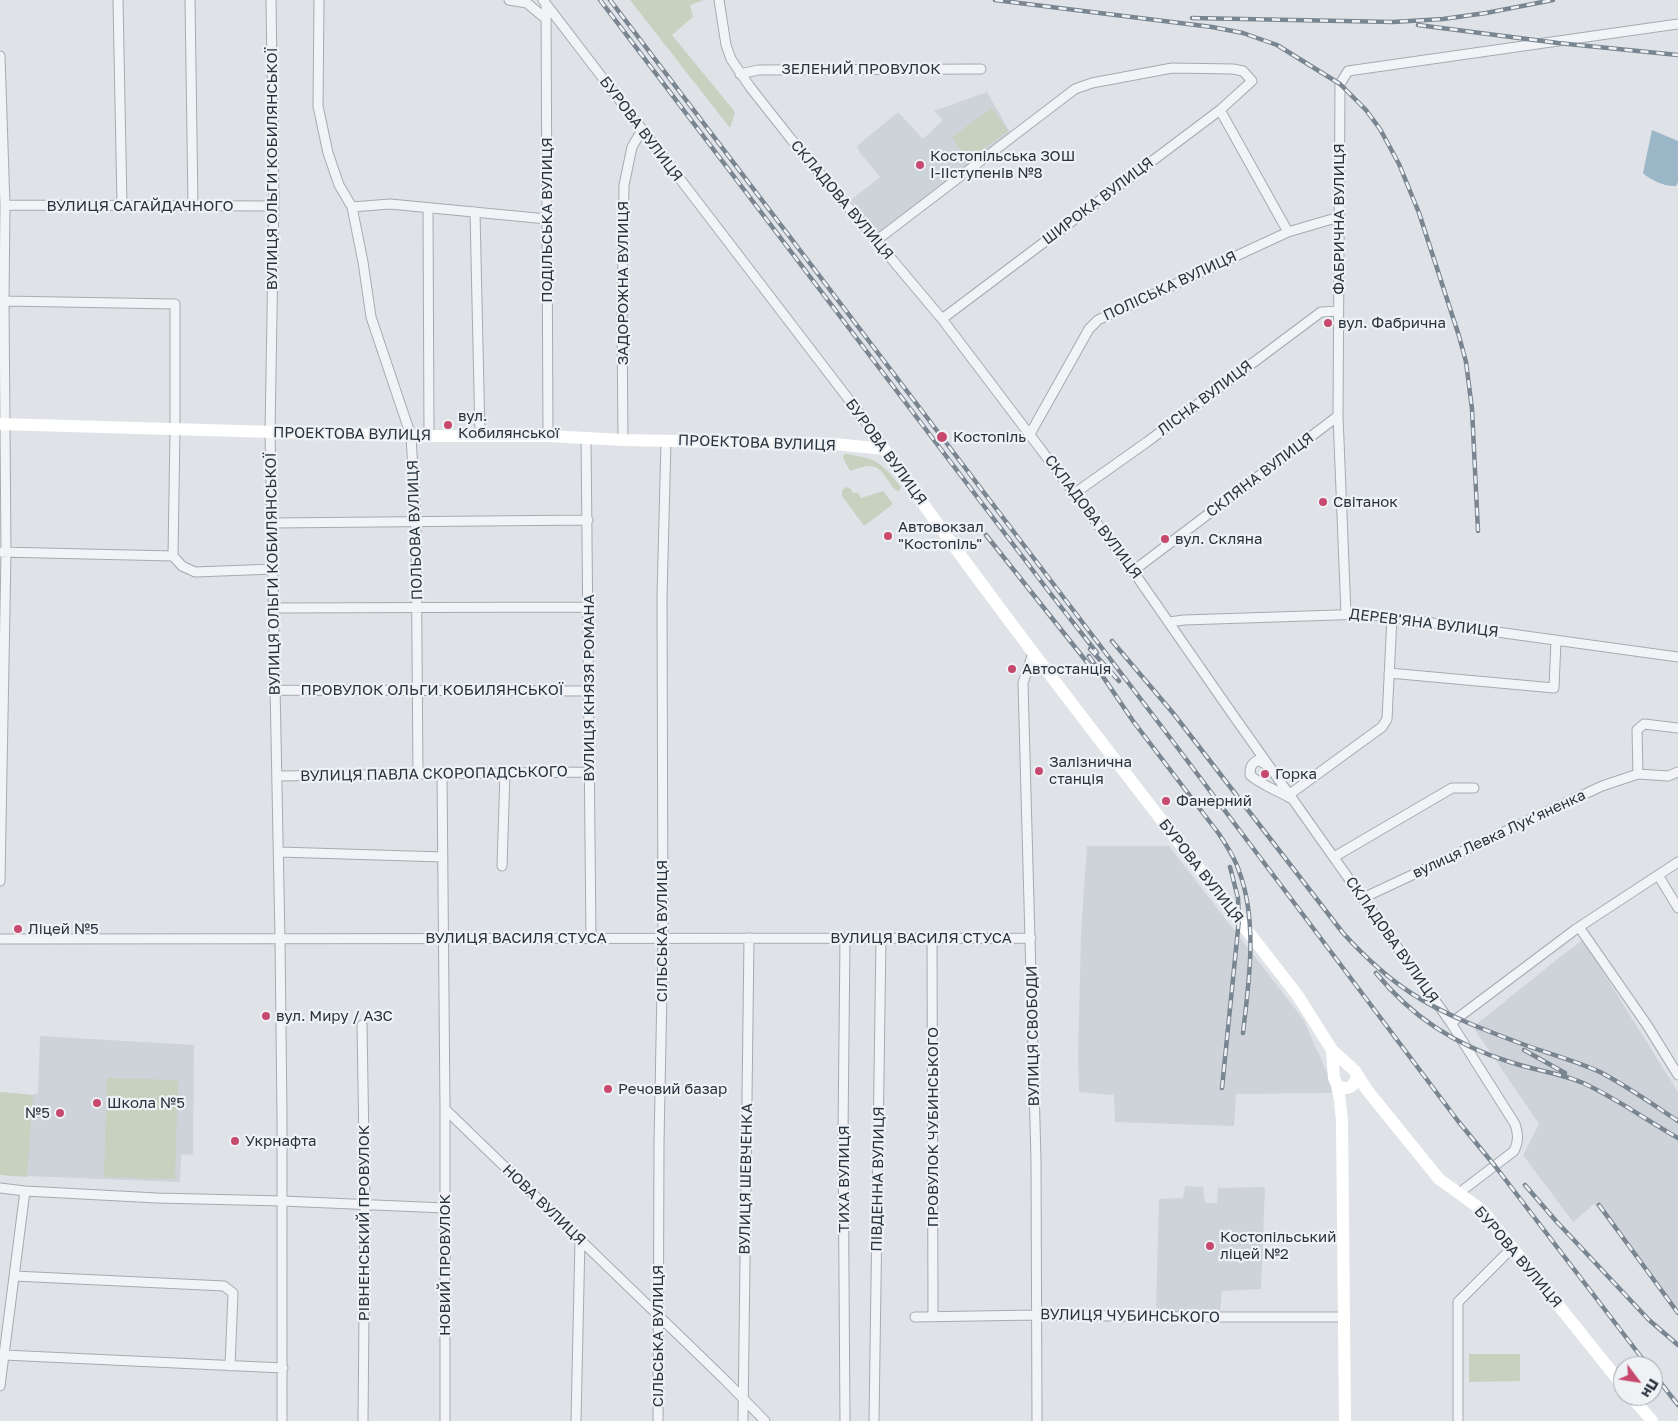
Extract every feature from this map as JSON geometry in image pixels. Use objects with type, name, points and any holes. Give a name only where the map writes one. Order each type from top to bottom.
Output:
[{"type":"main road","name":"ПРОЕКТОВА ВУЛИЦЯ","points":[[3,424],[411,436],[548,436],[624,440],[835,444],[884,449]]},
{"type":"main road","name":"БУРОВА ВУЛИЦЯ","points":[[884,449],[1033,654],[1298,996],[1332,1050],[1354,1071],[1440,1179],[1482,1210],[1613,1374]]},
{"type":"main road","points":[[1332,1050],[1342,1084]]},
{"type":"main road","points":[[1342,1084],[1356,1082],[1354,1071],[1345,1066],[1338,1068],[1342,1084],[1340,1101],[1346,1421]]},
{"type":"main road","points":[[1342,1084],[1368,1090]]},
{"type":"main road","points":[[1639,1406],[1652,1421]]},
{"type":"street","points":[[118,0],[122,206]]},
{"type":"street","points":[[190,0],[193,206]]},
{"type":"street","name":"ВУЛИЦЯ ОЛЬГИ КОБИЛЯНСЬКОЇ","points":[[271,0],[274,206],[270,432],[279,852],[282,1421]]},
{"type":"street","name":"ПОЛЬОВА ВУЛИЦЯ","points":[[319,0],[318,106],[328,153],[339,184],[352,207],[371,317],[411,436],[416,522],[418,774]]},
{"type":"street","points":[[509,0],[527,3],[546,19]]},
{"type":"street","name":"СКЛАДОВА ВУЛИЦЯ","points":[[719,0],[726,45],[740,74],[791,140],[942,319],[1134,570],[1272,770],[1451,1023],[1515,1124],[1518,1135],[1514,1151],[1459,1192]]},
{"type":"street","name":"ПОДІЛЬСЬКА ВУЛИЦЯ","points":[[544,2],[546,19],[548,436]]},
{"type":"street","name":"БУРОВА ВУЛИЦЯ","points":[[544,2],[863,418],[884,449]]},
{"type":"street","name":"ФАБРИЧНА ВУЛИЦЯ","points":[[1346,614],[1338,416],[1340,84],[1348,72],[1678,24]]},
{"type":"street","points":[[0,56],[5,205],[0,881]]},
{"type":"street","name":"ШИРОКА ВУЛИЦЯ","points":[[877,240],[1075,89],[1092,83],[1172,68],[1233,69],[1243,71],[1252,81],[1220,110],[942,319]]},
{"type":"street","name":"ЗЕЛЕНИЙ ПРОВУЛОК","points":[[740,74],[758,70],[981,69]]},
{"type":"street","points":[[1220,110],[1288,232]]},
{"type":"street","name":"ЗАДОРОЖНА ВУЛИЦЯ","points":[[624,440],[622,320],[624,185],[632,147],[642,130]]},
{"type":"street","points":[[352,207],[390,204],[547,219]]},
{"type":"street","name":"ВУЛИЦЯ САГАЙДАЧНОГО","points":[[5,205],[274,206]]},
{"type":"street","points":[[428,208],[429,436]]},
{"type":"street","points":[[475,212],[480,436]]},
{"type":"street","name":"ПОЛІСЬКА ВУЛИЦЯ","points":[[1030,434],[1089,329],[1098,320],[1288,232],[1340,217]]},
{"type":"street","points":[[4,301],[175,304],[173,556],[182,566],[195,572],[274,569]]},
{"type":"street","name":"ЛІСНА ВУЛИЦЯ","points":[[1075,493],[1147,442],[1321,312],[1338,311]]},
{"type":"street","name":"СКЛЯНА ВУЛИЦЯ","points":[[1134,570],[1338,416]]},
{"type":"street","name":"ВУЛИЦЯ КНЯЗЯ РОМАНА","points":[[586,438],[591,938]]},
{"type":"street","name":"СІЛЬСЬКА ВУЛИЦЯ","points":[[658,1421],[663,938],[662,597],[666,441]]},
{"type":"street","points":[[273,523],[588,520]]},
{"type":"street","points":[[3,552],[173,556]]},
{"type":"street","points":[[274,608],[589,607]]},
{"type":"street","name":"ДЕРЕВ'ЯНА ВУЛИЦЯ","points":[[1169,622],[1367,614],[1678,657]]},
{"type":"street","points":[[1272,770],[1265,763],[1258,760],[1250,768],[1250,775],[1292,798],[1382,727],[1387,719],[1392,617]]},
{"type":"street","points":[[1389,673],[1554,688],[1556,640]]},
{"type":"street","name":"ВУЛИЦЯ СВОБОДИ","points":[[1033,654],[1023,683],[1036,1160],[1037,1421]]},
{"type":"street","name":"ПРОВУЛОК ОЛЬГИ КОБИЛЯНСЬКОЇ","points":[[276,690],[589,691]]},
{"type":"street","points":[[1678,728],[1644,724],[1637,730],[1638,774],[1668,776],[1678,772]]},
{"type":"street","name":"ВУЛИЦЯ ПАВЛА СКОРОПАДСЬКОГО","points":[[277,776],[590,772]]},
{"type":"street","points":[[502,866],[505,773]]},
{"type":"street","points":[[442,774],[445,1109]]},
{"type":"street","name":"вулиця Левка Лукʼяненка","points":[[1363,898],[1602,786],[1638,774]]},
{"type":"street","points":[[1334,857],[1452,788],[1474,788]]},
{"type":"street","points":[[279,852],[443,857]]},
{"type":"street","points":[[1451,1023],[1580,926],[1678,862]]},
{"type":"street","points":[[1658,875],[1678,908]]},
{"type":"street","points":[[1580,926],[1647,1025],[1678,1076]]},
{"type":"street","name":"ВУЛИЦЯ ШЕВЧЕНКА","points":[[743,1421],[750,938]]},
{"type":"street","name":"ТИХА ВУЛИЦЯ","points":[[845,938],[843,1133],[845,1421]]},
{"type":"street","name":"ПІВДЕННА ВУЛИЦЯ","points":[[874,1421],[881,938]]},
{"type":"street","name":"ПРОВУЛОК ЧУБИНСЬКОГО","points":[[932,938],[933,1316]]},
{"type":"street","name":"ВУЛИЦЯ ВАСИЛЯ СТУСА","points":[[0,939],[1031,938]]},
{"type":"street","name":"РІВНЕНСЬКИЙ ПРОВУЛОК","points":[[362,1025],[365,1205],[363,1421]]},
{"type":"street","name":"НОВА ВУЛИЦЯ","points":[[445,1109],[765,1421]]},
{"type":"street","name":"НОВИЙ ПРОВУЛОК","points":[[445,1109],[445,1421]]},
{"type":"street","points":[[0,1188],[157,1198],[445,1208]]},
{"type":"street","points":[[0,1386],[25,1191]]},
{"type":"street","points":[[576,1421],[580,1239]]},
{"type":"street","points":[[1458,1421],[1458,1302],[1512,1248]]},
{"type":"street","points":[[14,1276],[224,1286],[233,1294],[230,1366]]},
{"type":"street","name":"ВУЛИЦЯ ЧУБИНСЬКОГО","points":[[915,1317],[1036,1315],[1192,1318],[1344,1317]]},
{"type":"street","points":[[4,1355],[283,1368]]},
{"type":"shaded area","name":"Костопільська ЗОШ І-ІІступенів №8","points":[[987,92],[1011,134],[880,235],[851,200],[880,177],[860,153],[857,146],[898,112],[923,139],[943,120],[934,111]]},
{"type":"shaded area","points":[[1087,846],[1169,846],[1303,1019],[1331,1081],[1332,1093],[1236,1094],[1234,1126],[1115,1122],[1114,1095],[1079,1092],[1081,932]]},
{"type":"shaded area","points":[[1583,940],[1678,1092],[1678,1310],[1594,1204],[1573,1222],[1523,1155],[1539,1124],[1473,1027]]},
{"type":"shaded area","name":"Школа №5","points":[[40,1036],[194,1045],[193,1154],[181,1155],[180,1182],[0,1175],[0,1092],[33,1095],[38,1093]]},
{"type":"shaded area","name":"Костопільський ліцей №2","points":[[1185,1186],[1203,1187],[1205,1203],[1217,1203],[1218,1188],[1265,1187],[1261,1289],[1222,1291],[1220,1311],[1156,1312],[1159,1199],[1183,1198]]},
{"type":"green space","points":[[630,0],[704,0],[690,5],[693,17],[672,35],[735,112],[730,128]]},
{"type":"green space","points":[[992,108],[1008,131],[967,160],[952,137]]},
{"type":"green space","points":[[844,454],[864,457],[883,467],[901,487],[899,491],[895,490],[877,468],[867,466],[850,471],[843,458]]},
{"type":"green space","points":[[847,487],[853,493],[858,493],[861,498],[883,491],[893,504],[864,526],[842,496],[842,490]]},
{"type":"green space","points":[[107,1078],[178,1080],[175,1179],[104,1177]]},
{"type":"green space","points":[[0,1092],[33,1095],[27,1177],[0,1175]]},
{"type":"green space","points":[[1469,1354],[1520,1354],[1520,1381],[1469,1382]]},
{"type":"water","points":[[1652,130],[1678,141],[1678,182],[1676,186],[1658,182],[1643,173]]},
{"type":"railway","points":[[600,0],[1097,653]]},
{"type":"railway","points":[[610,0],[1171,739],[1458,1121],[1495,1166],[1640,1356]]},
{"type":"railway","points":[[995,0],[1212,27],[1243,33],[1277,45],[1340,84],[1366,110],[1380,129],[1399,164],[1419,213],[1466,362],[1472,409],[1478,531]]},
{"type":"railway","points":[[1192,18],[1393,22],[1443,19],[1553,0]]},
{"type":"railway","points":[[1418,25],[1558,43],[1678,55]]},
{"type":"railway","points":[[986,535],[1090,666]]},
{"type":"railway","points":[[1112,641],[1173,713],[1343,933],[1383,972],[1424,1001],[1466,1022],[1600,1072],[1630,1089],[1678,1121]]},
{"type":"railway","points":[[1090,649],[1119,681]]},
{"type":"railway","points":[[1089,656],[1133,721],[1219,834],[1237,866],[1245,890],[1250,931],[1249,972],[1243,1033]]},
{"type":"railway","points":[[1222,1088],[1239,919],[1238,898],[1230,867]]},
{"type":"railway","points":[[1376,973],[1404,1003],[1436,1028],[1453,1038],[1490,1055],[1583,1083],[1619,1102],[1678,1138]]},
{"type":"railway","points":[[1524,1050],[1565,1073]]},
{"type":"railway","points":[[1525,1185],[1556,1221],[1649,1320],[1678,1345]]},
{"type":"railway","points":[[1599,1205],[1678,1313]]},
{"type":"railway","points":[[1663,1386],[1678,1405]]},
{"type":"place","name":"Костопільська ЗОШ І-ІІступенів №8","points":[[920,165]]},
{"type":"place","name":"вул. Фабрична","points":[[1328,323]]},
{"type":"place","name":"вул. Кобилянської","points":[[448,425]]},
{"type":"place","name":"Костопіль","points":[[942,437]]},
{"type":"place","name":"Світанок","points":[[1323,502]]},
{"type":"place","name":"Автовокзал \"Костопіль\"","points":[[888,536]]},
{"type":"place","name":"вул. Скляна","points":[[1165,539]]},
{"type":"place","name":"Автостанція","points":[[1012,669]]},
{"type":"place","name":"Залізнична станція","points":[[1039,771]]},
{"type":"place","name":"Горка","points":[[1265,774]]},
{"type":"place","name":"Фанерний","points":[[1166,801]]},
{"type":"place","name":"Ліцей №5","points":[[18,929]]},
{"type":"place","name":"вул. Миру / АЗС","points":[[266,1016]]},
{"type":"place","name":"Речовий базар","points":[[608,1089]]},
{"type":"place","name":"Школа №5","points":[[97,1103]]},
{"type":"place","name":"№5","points":[[60,1113]]},
{"type":"place","name":"Укрнафта","points":[[235,1141]]},
{"type":"place","name":"Костопільський ліцей №2","points":[[1210,1246]]}]
